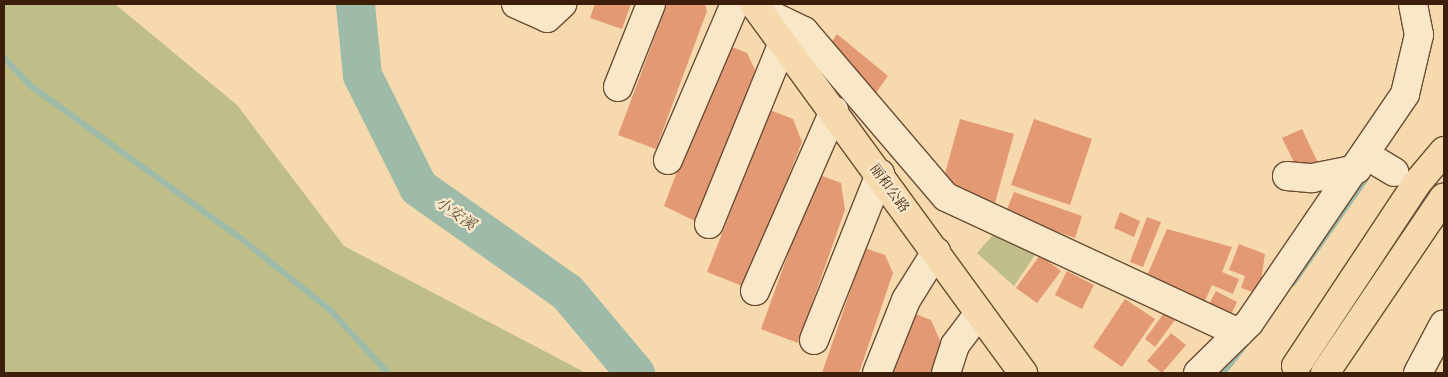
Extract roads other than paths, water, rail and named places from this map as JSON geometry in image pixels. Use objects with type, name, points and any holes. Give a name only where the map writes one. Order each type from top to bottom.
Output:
[{"type":"main road","name":"丽和公路","points":[[749,5],[783,43],[834,111],[1023,373]]},
{"type":"main road","points":[[1293,370],[1406,178],[1444,132]]},
{"type":"main road","points":[[1406,178],[1444,151]]},
{"type":"main road","points":[[1325,373],[1444,197]]},
{"type":"street","points":[[524,8],[547,18],[562,4]]},
{"type":"street","points":[[618,87],[651,4]]},
{"type":"street","points":[[668,160],[749,5],[804,31],[946,196],[1240,333]]},
{"type":"street","points":[[1198,373],[1240,333],[1361,162],[1406,94],[1419,35],[1413,5]]},
{"type":"street","points":[[710,224],[783,43]]},
{"type":"street","points":[[755,291],[834,111]]},
{"type":"street","points":[[1287,176],[1312,178],[1361,162],[1406,178]]},
{"type":"street","points":[[814,340],[880,174]]},
{"type":"street","points":[[876,373],[906,300],[936,252]]},
{"type":"street","points":[[946,373],[956,345],[979,313]]},
{"type":"street","points":[[1418,373],[1444,324]]},
{"type":"waterway","name":"小安溪","points":[[355,4],[362,75],[418,187],[567,292],[635,373]]},
{"type":"waterway","points":[[4,58],[31,86],[243,240],[330,310],[388,373]]},
{"type":"waterway","points":[[1293,283],[1367,177]]},
{"type":"waterway","points":[[1223,373],[1246,344]]}]
